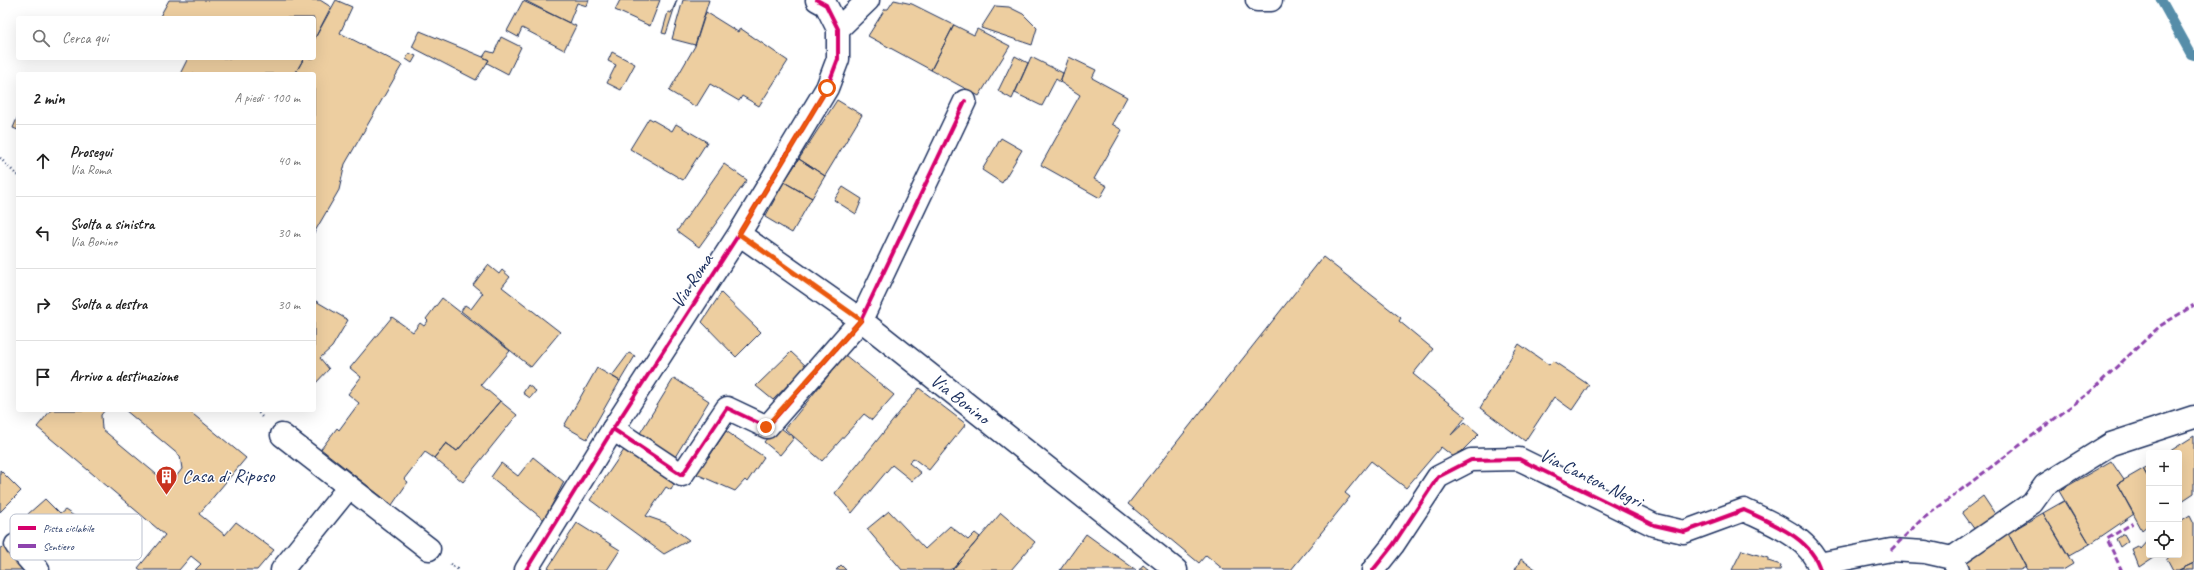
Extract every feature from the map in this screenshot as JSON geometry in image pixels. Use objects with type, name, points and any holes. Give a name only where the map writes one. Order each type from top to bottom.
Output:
[{"type":"street","name":"Via Roma","points":[[526,570],[613,429],[739,234],[827,88],[838,59],[838,29],[826,5],[817,0]]},
{"type":"street","points":[[838,29],[868,0]]},
{"type":"street","points":[[1257,0],[1271,0]]},
{"type":"street","points":[[613,429],[682,475],[727,408],[766,427],[861,320],[965,101]]},
{"type":"street","name":"Via Bonino","points":[[739,234],[861,320],[1176,570]]},
{"type":"street","points":[[1955,564],[2032,503],[2045,485],[2111,444],[2194,417]]},
{"type":"street","points":[[282,435],[429,549]]},
{"type":"street","name":"Via Canton Negri","points":[[1373,570],[1394,545],[1438,478],[1471,460],[1520,459],[1654,525],[1676,531],[1684,532],[1744,510],[1777,525],[1805,546],[1820,567],[1891,550],[1926,552],[1955,564]]},
{"type":"street","points":[[286,564],[348,487]]},
{"type":"street","points":[[29,560],[38,570]]},
{"type":"path","points":[[0,158],[16,174]]},
{"type":"building","points":[[169,0],[320,0],[331,7],[316,36],[316,16],[160,16]]},
{"type":"building","points":[[336,0],[352,7],[340,33],[402,65],[345,164],[339,190],[316,230],[316,72],[296,72],[303,60],[316,60],[316,36]]},
{"type":"building","points":[[524,0],[589,0],[587,6],[577,3],[569,23]]},
{"type":"building","points":[[620,0],[660,0],[650,26],[615,10]]},
{"type":"building","points":[[677,0],[666,34],[662,33],[668,12],[671,13]]},
{"type":"building","points":[[683,0],[709,0],[695,45],[672,39]]},
{"type":"building","points":[[894,0],[912,4],[954,25],[931,70],[868,36],[885,9],[888,9]]},
{"type":"building","points":[[523,1],[576,26],[564,50],[522,28],[518,37],[507,31]]},
{"type":"building","points":[[995,6],[1009,7],[1023,14],[1037,28],[1032,45],[981,28]]},
{"type":"building","points":[[706,12],[738,32],[740,28],[788,61],[759,106],[742,96],[739,101],[710,84],[696,107],[669,91],[695,46]]},
{"type":"building","points":[[954,25],[974,35],[977,29],[1010,46],[979,96],[931,70]]},
{"type":"building","points":[[420,31],[489,60],[476,80],[412,47]]},
{"type":"building","points":[[501,37],[521,47],[508,74],[487,63],[489,60],[483,57],[487,51],[494,53]]},
{"type":"building","points":[[612,52],[635,64],[621,90],[607,83],[616,65],[608,61]]},
{"type":"building","points":[[409,53],[416,56],[412,63],[406,59]]},
{"type":"building","points":[[1015,56],[1028,63],[1012,99],[998,91]]},
{"type":"building","points":[[1031,57],[1063,73],[1060,82],[1056,79],[1042,106],[1015,93]]},
{"type":"building","points":[[1069,57],[1096,70],[1092,78],[1127,97],[1112,124],[1122,130],[1094,179],[1107,186],[1100,198],[1041,165],[1080,95],[1060,82]]},
{"type":"building","points":[[187,60],[303,60],[296,72],[181,72]]},
{"type":"building","points":[[837,100],[862,115],[825,176],[799,159]]},
{"type":"building","points":[[649,118],[672,131],[676,124],[707,142],[683,180],[630,149]]},
{"type":"building","points":[[16,121],[16,129],[13,128]]},
{"type":"building","points":[[1001,138],[1022,150],[1002,183],[982,170]]},
{"type":"building","points":[[799,159],[825,176],[812,198],[784,182]]},
{"type":"building","points":[[724,164],[747,180],[699,247],[677,231]]},
{"type":"building","points":[[784,182],[812,198],[792,233],[765,217]]},
{"type":"building","points":[[843,187],[862,199],[856,214],[834,200]]},
{"type":"building","points":[[1323,257],[1401,318],[1399,321],[1433,349],[1413,374],[1466,417],[1451,435],[1465,422],[1479,434],[1455,458],[1441,447],[1406,488],[1371,461],[1345,493],[1350,497],[1291,570],[1224,570],[1206,555],[1199,563],[1128,504]]},
{"type":"building","points":[[488,265],[499,274],[502,270],[510,277],[502,287],[560,332],[531,367],[461,311],[465,305],[471,309],[483,293],[473,285]]},
{"type":"building","points":[[721,293],[761,332],[736,357],[702,322]]},
{"type":"building","points":[[442,298],[510,351],[481,385],[500,401],[457,451],[446,443],[434,458],[425,452],[404,479],[408,482],[392,505],[321,449],[337,428],[339,430],[359,403],[348,394],[361,377],[350,368],[392,317],[413,332],[420,323],[424,326],[428,321],[426,319]]},
{"type":"building","points":[[316,301],[348,320],[332,347],[320,358],[329,369],[316,383]]},
{"type":"building","points":[[1519,344],[1549,365],[1553,361],[1589,385],[1572,410],[1554,397],[1525,441],[1480,408]]},
{"type":"building","points":[[791,352],[806,366],[773,400],[756,386]]},
{"type":"building","points":[[629,353],[635,356],[620,381],[612,376]]},
{"type":"building","points":[[845,355],[894,395],[872,420],[864,414],[822,461],[785,429]]},
{"type":"building","points":[[597,368],[620,381],[587,439],[564,426]]},
{"type":"building","points":[[674,378],[709,401],[672,462],[637,438]]},
{"type":"building","points":[[528,385],[536,391],[530,398],[523,393]]},
{"type":"building","points":[[919,388],[966,424],[929,470],[913,458],[909,463],[921,473],[912,481],[892,465],[852,513],[835,493]]},
{"type":"building","points":[[500,401],[517,415],[463,482],[434,458],[446,443],[457,451]]},
{"type":"building","name":"Casa di Riposo","points":[[49,412],[103,412],[101,415],[102,429],[162,479],[175,478],[182,469],[180,456],[127,412],[190,412],[246,458],[199,514],[225,535],[236,522],[274,550],[257,570],[195,570],[201,564],[191,556],[179,570],[141,570],[138,568],[165,535],[142,514],[140,514],[37,427]]},
{"type":"building","points":[[777,425],[794,438],[780,455],[764,442]]},
{"type":"building","points":[[726,431],[764,457],[747,482],[745,480],[735,491],[694,473],[707,456],[709,457]]},
{"type":"building","points":[[2194,436],[2194,493],[2182,501],[2182,450],[2172,450]]},
{"type":"building","points":[[624,450],[674,484],[671,490],[666,487],[646,516],[666,523],[689,540],[664,554],[590,500]]},
{"type":"building","points":[[533,457],[564,482],[544,520],[491,477],[501,463],[518,476]]},
{"type":"building","points":[[2111,461],[2124,480],[2117,484],[2134,514],[2090,544],[2059,491]]},
{"type":"building","points":[[2146,467],[2146,474],[2143,469]]},
{"type":"building","points":[[2143,469],[2146,474],[2146,527],[2142,530],[2117,484]]},
{"type":"building","points":[[0,470],[21,491],[0,512]]},
{"type":"building","points":[[1983,496],[1997,517],[1975,530],[1962,512]]},
{"type":"building","points":[[45,499],[60,514],[28,514]]},
{"type":"building","points":[[2064,501],[2090,544],[2069,556],[2043,513]]},
{"type":"building","points":[[65,510],[71,514],[60,514]]},
{"type":"building","points":[[889,511],[925,549],[950,526],[968,540],[975,533],[980,537],[954,568],[949,570],[902,570],[867,529]]},
{"type":"building","points":[[1001,513],[1035,542],[1011,570],[952,570]]},
{"type":"building","points":[[2043,513],[2073,564],[2063,570],[2027,570],[2008,533]]},
{"type":"building","points":[[2190,515],[2194,523],[2194,563],[2179,570],[2173,570],[2167,558],[2182,558],[2182,520]]},
{"type":"building","points":[[577,523],[620,550],[607,570],[551,570],[548,568]]},
{"type":"building","points":[[2008,533],[2026,567],[2020,570],[1964,570],[1959,560]]},
{"type":"building","points":[[1086,534],[1104,547],[1136,570],[1060,570]]},
{"type":"building","points":[[2124,534],[2128,541],[2120,547],[2116,539]]},
{"type":"building","points":[[2146,542],[2146,558],[2152,558],[2139,567],[2132,549],[2138,546],[2140,549]]},
{"type":"building","points":[[3,547],[10,555],[10,560],[14,560],[23,570],[0,570],[0,548]]},
{"type":"building","points":[[1742,550],[1768,558],[1768,561],[1781,565],[1780,570],[1732,570]]},
{"type":"building","points":[[1521,559],[1537,570],[1515,570]]},
{"type":"building","points":[[2194,563],[2194,570],[2179,570]]},
{"type":"building","points":[[841,565],[846,570],[836,570]]},
{"type":"building","points":[[1143,565],[1149,570],[1139,570]]},
{"type":"waterway","points":[[2161,0],[2191,54],[2194,55]]},
{"type":"marked path","points":[[1891,550],[1920,521],[2090,392],[2160,326],[2194,305]]},
{"type":"marked path","points":[[2119,570],[2121,569],[2107,539],[2133,523]]},
{"type":"cycle path","points":[[526,570],[613,429],[739,234],[827,88],[838,59],[838,29],[826,5],[817,0]]},
{"type":"cycle path","points":[[613,429],[682,475],[727,408],[767,427],[861,320],[965,101]]},
{"type":"cycle path","points":[[1373,570],[1393,545],[1438,477],[1471,460],[1519,459],[1654,525],[1684,532],[1744,510],[1778,526],[1800,540],[1816,559],[1820,570]]},
{"type":"place","name":"Casa di Riposo","points":[[166,496]]},
{"type":"route","points":[[766,427],[861,320],[739,234],[827,88]]}]
